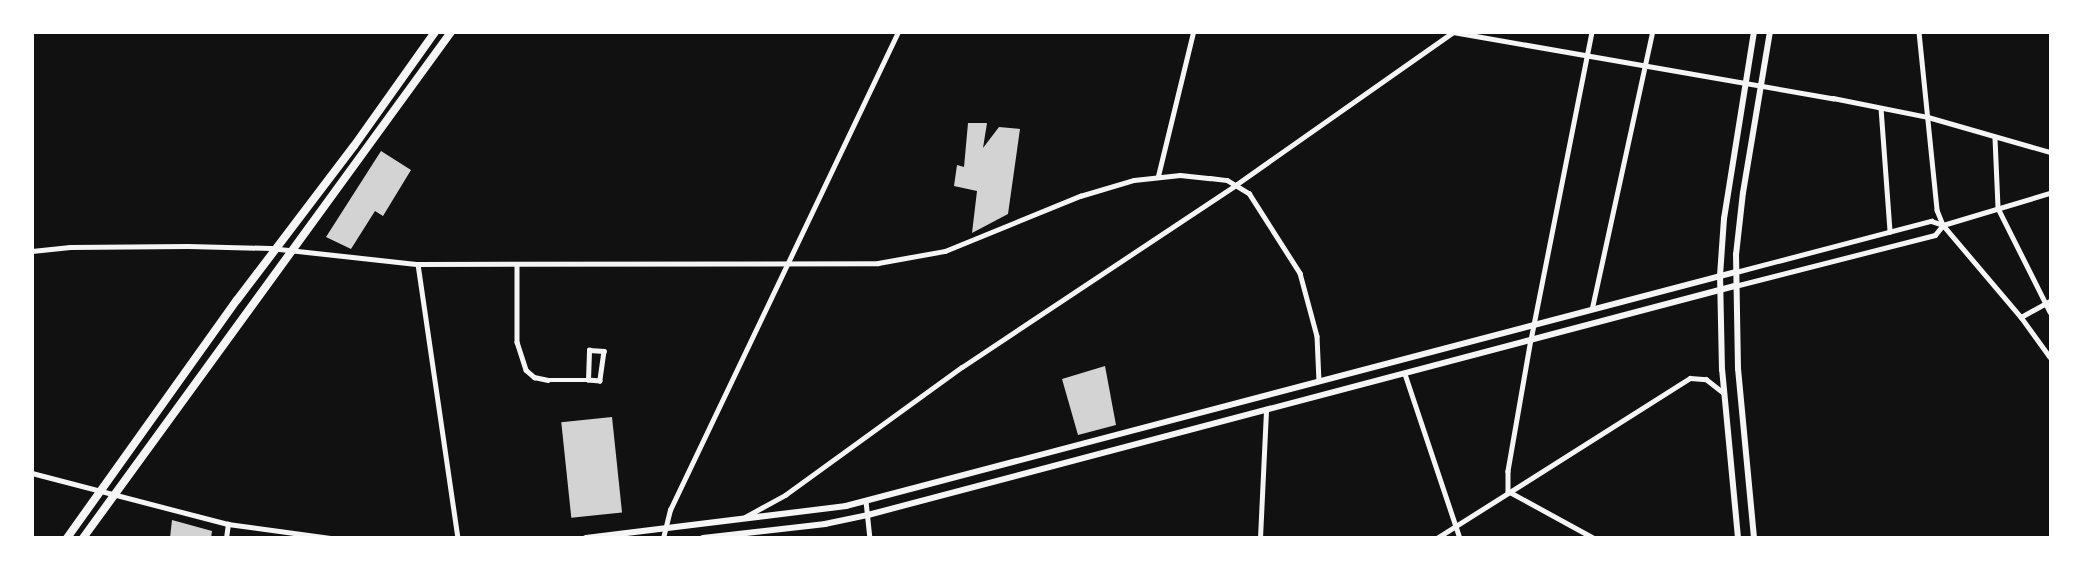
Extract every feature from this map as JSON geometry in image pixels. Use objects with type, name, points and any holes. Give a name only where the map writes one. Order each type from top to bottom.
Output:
[{"type":"main road","points":[[68,538],[102,488],[435,32]]},
{"type":"main road","points":[[83,538],[451,32]]},
{"type":"street","points":[[663,533],[786,264],[898,32]]},
{"type":"street","points":[[1158,176],[1194,32]]},
{"type":"street","points":[[741,519],[785,495],[962,367],[1237,184],[1453,32],[1646,65],[1928,117],[1994,138],[2050,152]]},
{"type":"street","points":[[1508,491],[1508,471],[1531,339],[1592,32]]},
{"type":"street","points":[[1592,308],[1652,32]]},
{"type":"street","points":[[1738,538],[1724,394],[1720,276],[1724,219],[1754,32]]},
{"type":"street","points":[[1754,538],[1738,369],[1735,286],[1739,221],[1770,32]]},
{"type":"street","points":[[1919,32],[1937,210],[1943,225],[2021,317],[2050,357]]},
{"type":"street","points":[[1881,108],[1890,232]]},
{"type":"street","points":[[1994,138],[1998,208],[2048,303],[2050,312]]},
{"type":"street","points":[[32,251],[76,247],[276,249],[418,264],[878,263],[917,258],[945,251],[1089,194],[1158,176],[1210,178],[1237,184],[1260,208],[1300,273],[1317,336],[1319,381]]},
{"type":"street","points":[[703,538],[825,524],[868,515],[1405,374],[1531,339],[1935,235],[1943,225],[2050,193]]},
{"type":"street","points":[[586,538],[663,533],[741,519],[866,501],[1592,308],[1931,221],[1943,225]]},
{"type":"street","points":[[418,264],[458,538]]},
{"type":"street","points":[[517,265],[517,342],[526,370],[534,377],[548,380],[600,381],[604,351],[589,350],[588,380]]},
{"type":"street","points":[[2021,317],[2048,303]]},
{"type":"street","points":[[1405,374],[1460,538]]},
{"type":"street","points":[[1437,538],[1508,491],[1690,378],[1706,379],[1724,394]]},
{"type":"street","points":[[1260,538],[1266,409]]},
{"type":"street","points":[[32,472],[102,488],[228,524],[330,538]]},
{"type":"street","points":[[1508,491],[1594,538]]},
{"type":"street","points":[[866,501],[870,538]]},
{"type":"street","points":[[226,538],[228,524]]},
{"type":"building","points":[[968,123],[987,123],[983,148],[999,127],[1020,129],[1008,214],[972,233],[977,191],[954,186],[957,165],[964,167]]},
{"type":"building","points":[[381,151],[411,170],[383,216],[375,211],[351,249],[326,237]]},
{"type":"building","points":[[1105,366],[1116,425],[1078,435],[1062,379]]},
{"type":"building","points":[[612,417],[622,512],[571,518],[561,422]]},
{"type":"building","points":[[172,520],[212,531],[211,538],[170,538]]}]
